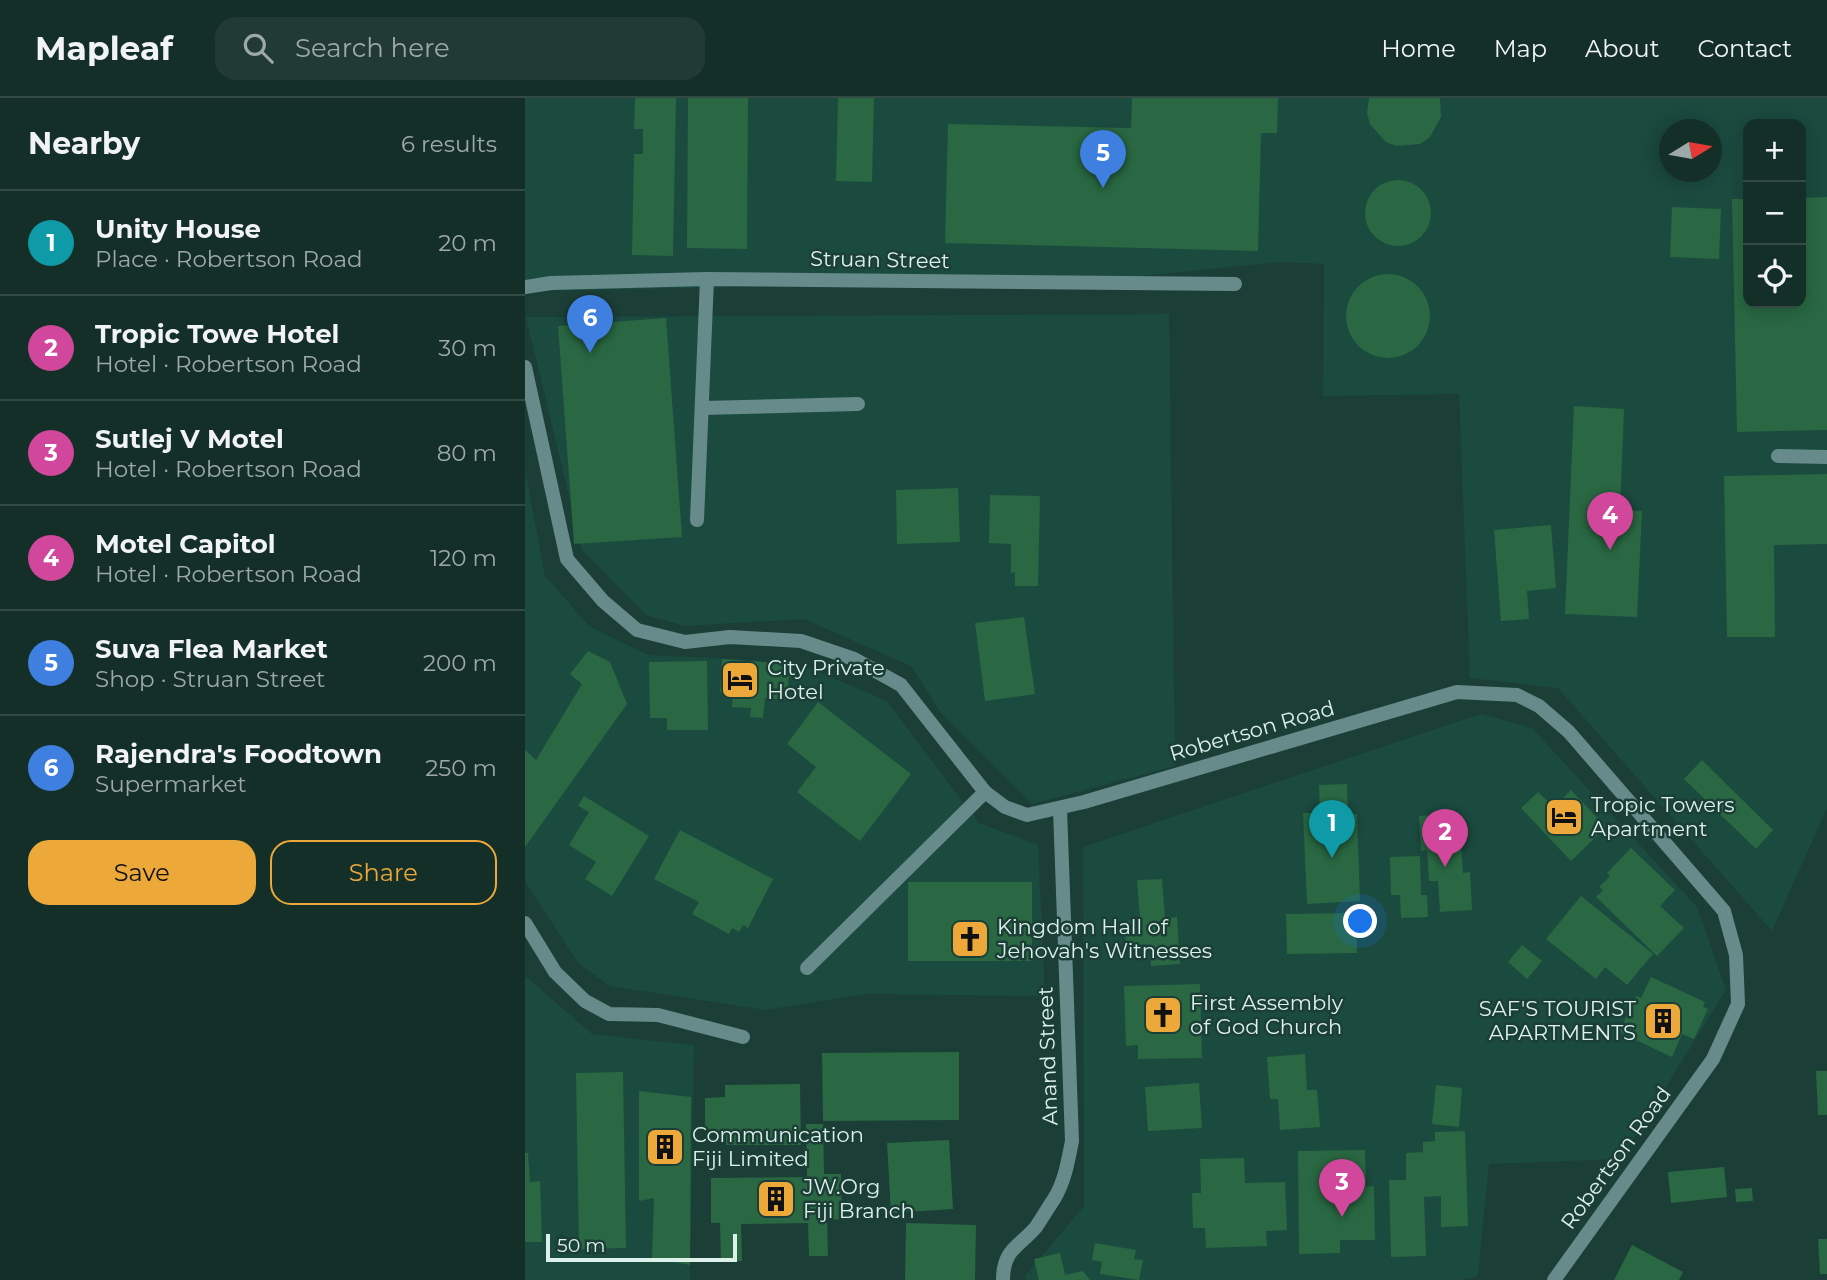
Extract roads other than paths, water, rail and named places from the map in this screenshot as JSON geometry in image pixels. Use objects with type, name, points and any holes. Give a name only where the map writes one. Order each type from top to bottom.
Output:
[{"type":"street","name":"Struan Street","points":[[525,287],[551,283],[707,279],[1235,284]]},
{"type":"street","points":[[697,520],[707,279]]},
{"type":"street","name":"Robertson Road","points":[[525,367],[567,559],[603,601],[637,630],[685,642],[730,637],[801,640],[854,659],[901,685],[985,792],[1005,807],[1027,815],[1060,809],[1457,692],[1517,695],[1539,706],[1569,732],[1724,911],[1736,955],[1738,1004],[1713,1059],[1554,1280]]},
{"type":"street","points":[[702,408],[858,404]]},
{"type":"street","points":[[1778,456],[1827,457]]},
{"type":"street","points":[[807,968],[985,792]]},
{"type":"street","name":"Anand Street","points":[[1003,1280],[1003,1266],[1016,1242],[1034,1228],[1056,1196],[1066,1173],[1072,1142],[1060,809]]},
{"type":"street","points":[[525,923],[555,972],[585,1001],[609,1014],[658,1015],[743,1037]]},
{"type":"place","name":"Suva Flea Market","points":[[1103,188]]},
{"type":"place","name":"Rajendra's Foodtown","points":[[590,353]]},
{"type":"place","name":"Motel Capitol","points":[[1610,550]]},
{"type":"place","name":"City Private Hotel","points":[[740,680]]},
{"type":"place","name":"Tropic Towers Apartment","points":[[1564,817]]},
{"type":"place","name":"Unity House","points":[[1332,858]]},
{"type":"place","name":"Tropic Towe Hotel","points":[[1445,867]]},
{"type":"place","name":"Kingdom Hall of Jehovah's Witnesses","points":[[970,939]]},
{"type":"place","name":"First Assembly of God Church","points":[[1163,1015]]},
{"type":"place","name":"SAF'S TOURIST APARTMENTS","points":[[1663,1021]]},
{"type":"place","name":"Communication Fiji Limited","points":[[665,1147]]},
{"type":"place","name":"JW.Org Fiji Branch","points":[[776,1199]]},
{"type":"place","name":"Sutlej V Motel","points":[[1342,1217]]}]
